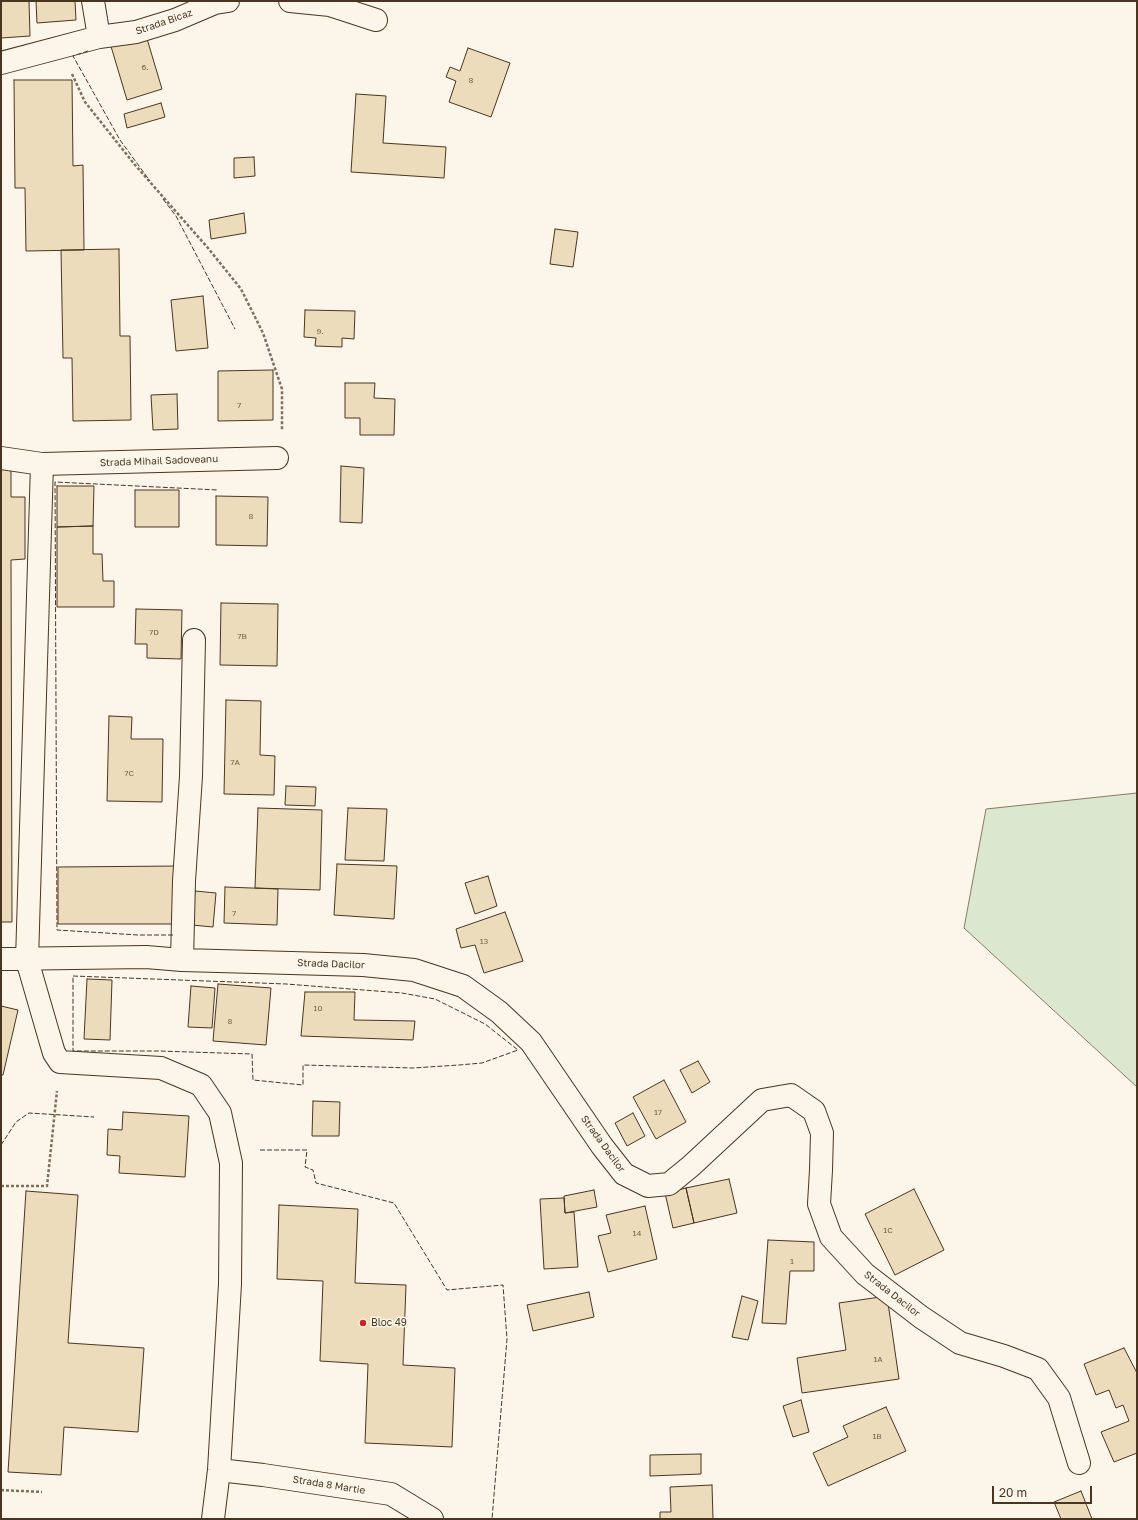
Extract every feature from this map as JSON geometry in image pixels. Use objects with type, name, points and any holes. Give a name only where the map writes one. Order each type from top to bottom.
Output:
[{"type":"street","points":[[93,1],[99,37]]},
{"type":"street","name":"Strada Bicaz","points":[[1,63],[99,37],[136,32],[176,20],[215,3],[228,1]]},
{"type":"street","points":[[290,1],[330,5],[376,20]]},
{"type":"street","name":"Strada Mihail Sadoveanu","points":[[1,458],[42,464],[277,458]]},
{"type":"street","points":[[42,464],[28,960],[48,1036],[54,1053],[60,1062],[161,1068],[201,1085],[220,1113],[231,1163],[230,1284],[219,1470],[213,1519]]},
{"type":"street","points":[[182,960],[184,881],[191,776],[194,640]]},
{"type":"street","name":"Strada Dacilor","points":[[1,960],[146,957],[182,960],[363,965],[414,970],[463,986],[498,1012],[531,1042],[602,1146],[624,1174],[648,1186],[669,1184],[691,1166],[762,1100],[791,1095],[814,1111],[822,1133],[822,1170],[819,1204],[831,1237],[865,1274],[921,1317],[960,1343],[1004,1356],[1038,1369],[1059,1398],[1079,1463]]},
{"type":"street","name":"Strada 8 Martie","points":[[219,1470],[271,1476],[391,1494],[432,1519]]},
{"type":"path","points":[[63,47],[66,63],[84,102],[135,165],[208,248],[241,289],[263,333],[282,389],[282,440],[277,458]]},
{"type":"path","points":[[1,1186],[47,1186],[60,1062]]},
{"type":"path","points":[[1,1490],[42,1492]]},
{"type":"green space","points":[[1137,793],[1137,1087],[964,928],[986,809]]},
{"type":"building","points":[[1,1],[29,1],[30,36],[1,38]]},
{"type":"building","points":[[36,1],[75,1],[76,20],[37,23]]},
{"type":"building","points":[[145,32],[162,89],[127,100],[110,43]]},
{"type":"building","points":[[468,48],[510,63],[491,117],[449,102],[456,81],[446,77],[450,67],[460,71]]},
{"type":"building","points":[[14,80],[72,80],[73,166],[83,165],[84,250],[26,251],[25,188],[15,188]]},
{"type":"building","points":[[356,94],[386,96],[383,143],[446,147],[444,178],[351,172]]},
{"type":"building","points":[[161,103],[165,117],[127,128],[124,114]]},
{"type":"building","points":[[254,157],[255,176],[234,178],[234,158]]},
{"type":"building","points":[[244,213],[246,233],[211,239],[209,220]]},
{"type":"building","points":[[555,229],[578,232],[573,267],[550,264]]},
{"type":"building","points":[[119,249],[120,336],[130,336],[131,420],[73,421],[72,358],[63,358],[61,250]]},
{"type":"building","points":[[203,296],[208,348],[176,351],[171,300]]},
{"type":"building","points":[[305,310],[355,311],[354,339],[342,338],[342,347],[315,346],[316,338],[304,337]]},
{"type":"building","points":[[273,370],[273,420],[218,421],[218,371]]},
{"type":"building","points":[[345,383],[375,383],[374,398],[395,399],[394,435],[360,435],[360,418],[345,418]]},
{"type":"building","points":[[177,394],[178,429],[153,430],[151,395]]},
{"type":"building","points":[[341,466],[364,468],[362,523],[340,522]]},
{"type":"building","points":[[1,467],[11,467],[11,497],[25,497],[25,559],[11,560],[12,922],[1,922]]},
{"type":"building","points":[[57,486],[94,486],[93,526],[57,527]]},
{"type":"building","points":[[135,490],[179,490],[179,527],[135,527]]},
{"type":"building","points":[[216,496],[268,497],[267,546],[216,545]]},
{"type":"building","points":[[93,526],[93,554],[102,554],[103,581],[114,581],[114,607],[57,607],[57,527]]},
{"type":"building","points":[[221,603],[278,604],[277,666],[220,665]]},
{"type":"building","points":[[136,609],[182,610],[181,659],[147,658],[147,644],[135,644]]},
{"type":"building","points":[[226,700],[261,701],[260,755],[275,756],[274,795],[224,794]]},
{"type":"building","points":[[109,716],[132,717],[131,739],[163,739],[162,802],[107,801]]},
{"type":"building","points":[[286,786],[316,787],[315,806],[285,805]]},
{"type":"building","points":[[258,808],[322,810],[320,890],[255,888]]},
{"type":"building","points":[[348,808],[387,809],[384,861],[345,860]]},
{"type":"building","points":[[337,864],[397,866],[394,919],[334,915]]},
{"type":"building","points":[[178,866],[178,924],[58,924],[58,867]]},
{"type":"building","points":[[488,876],[497,906],[475,914],[465,883]]},
{"type":"building","points":[[225,887],[278,889],[277,925],[224,923]]},
{"type":"building","points":[[195,891],[216,893],[213,927],[192,925]]},
{"type":"building","points":[[505,912],[523,961],[484,973],[475,945],[461,948],[456,929]]},
{"type":"building","points":[[87,979],[112,980],[110,1040],[84,1039]]},
{"type":"building","points":[[218,984],[271,988],[266,1045],[213,1041]]},
{"type":"building","points":[[191,986],[215,988],[212,1028],[188,1027]]},
{"type":"building","points":[[305,992],[355,992],[354,1020],[415,1021],[413,1040],[301,1036]]},
{"type":"building","points":[[1,1006],[18,1010],[3,1075],[1,1075]]},
{"type":"building","points":[[698,1061],[710,1082],[692,1093],[680,1070]]},
{"type":"building","points":[[664,1080],[686,1122],[656,1139],[633,1097]]},
{"type":"building","points":[[313,1101],[340,1102],[339,1136],[312,1136]]},
{"type":"building","points":[[123,1112],[189,1116],[185,1177],[119,1173],[120,1156],[107,1155],[108,1129],[122,1130]]},
{"type":"building","points":[[633,1113],[645,1136],[627,1146],[615,1123]]},
{"type":"building","points":[[729,1179],[737,1213],[694,1223],[686,1188]]},
{"type":"building","points":[[686,1188],[694,1223],[673,1228],[665,1193]]},
{"type":"building","points":[[914,1189],[944,1250],[895,1275],[865,1214]]},
{"type":"building","points":[[594,1190],[597,1207],[565,1213],[564,1196]]},
{"type":"building","points":[[26,1191],[78,1195],[68,1343],[144,1348],[138,1432],[64,1427],[61,1475],[8,1472]]},
{"type":"building","points":[[564,1198],[565,1213],[574,1212],[578,1267],[544,1269],[540,1199]]},
{"type":"building","name":"Bloc 49","points":[[279,1205],[358,1209],[355,1283],[406,1285],[403,1365],[455,1368],[452,1447],[365,1443],[368,1364],[320,1361],[323,1281],[277,1279]]},
{"type":"building","points":[[645,1206],[657,1259],[608,1272],[598,1236],[611,1233],[606,1215]]},
{"type":"building","points":[[768,1240],[814,1242],[814,1271],[790,1271],[786,1324],[762,1323]]},
{"type":"building","points":[[589,1292],[594,1317],[533,1331],[527,1305]]},
{"type":"building","points":[[742,1296],[758,1301],[748,1340],[732,1337]]},
{"type":"building","points":[[887,1296],[899,1379],[802,1393],[797,1358],[846,1350],[839,1303]]},
{"type":"building","points":[[1124,1348],[1137,1373],[1137,1453],[1114,1462],[1101,1432],[1129,1421],[1123,1405],[1116,1408],[1109,1390],[1096,1395],[1084,1364]]},
{"type":"building","points":[[801,1400],[809,1432],[793,1437],[783,1406]]},
{"type":"building","points":[[886,1407],[906,1451],[828,1486],[813,1453],[848,1437],[843,1426]]},
{"type":"building","points":[[701,1454],[701,1474],[650,1476],[650,1455]]},
{"type":"building","points":[[712,1485],[713,1519],[660,1519],[660,1512],[671,1512],[670,1487]]},
{"type":"building","points":[[1081,1491],[1092,1519],[1061,1519],[1054,1502]]},
{"type":"fence","points":[[88,51],[73,56],[120,140],[150,181]]},
{"type":"fence","points":[[163,199],[176,216],[235,329]]},
{"type":"fence","points":[[173,935],[138,935],[57,930],[55,482],[218,490]]},
{"type":"fence","points":[[73,976],[286,984],[402,993],[435,999],[485,1024],[518,1050],[482,1063],[459,1065],[413,1068],[303,1065],[303,1085],[253,1080],[252,1054],[159,1051],[73,1051],[73,976]]},
{"type":"fence","points":[[1,1145],[16,1122],[29,1113],[94,1117]]},
{"type":"fence","points":[[260,1150],[307,1150],[305,1167],[313,1170],[316,1183],[394,1203],[447,1290],[503,1285],[507,1339],[492,1519]]},
{"type":"place","name":"Bloc 49","points":[[363,1323]]}]
